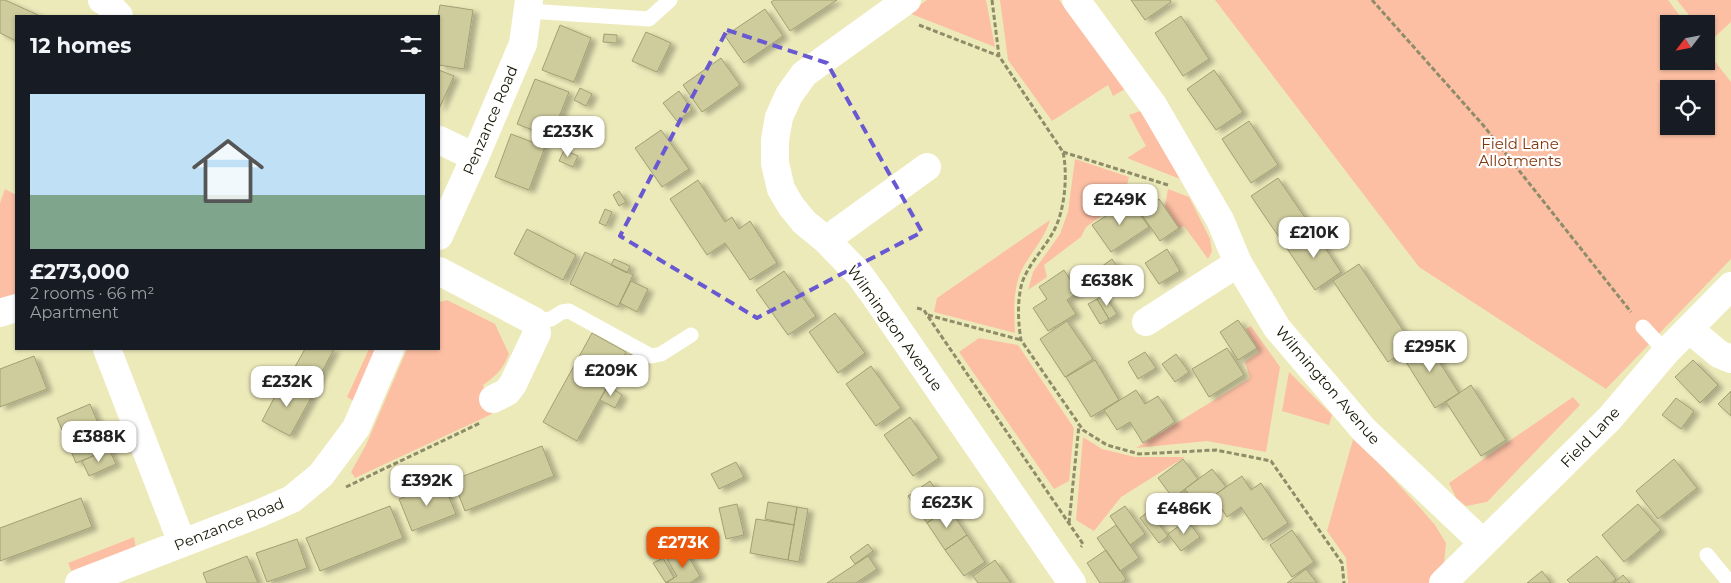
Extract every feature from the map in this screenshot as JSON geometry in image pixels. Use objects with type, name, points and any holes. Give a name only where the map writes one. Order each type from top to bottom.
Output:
[{"type":"street","name":"Wilmington Avenue","points":[[1076,0],[1153,105],[1220,220],[1238,263],[1277,328],[1364,430],[1483,544]]},
{"type":"street","name":"Penzance Road","points":[[440,234],[523,44],[528,5]]},
{"type":"street","name":"Wilmington Avenue","points":[[897,7],[804,74],[789,94],[779,117],[775,140],[775,163],[782,189],[791,206],[804,222],[826,240],[859,274],[1072,583]]},
{"type":"street","points":[[440,140],[475,157]]},
{"type":"street","points":[[826,240],[926,167]]},
{"type":"street","points":[[1146,322],[1238,263]]},
{"type":"street","points":[[440,272],[534,321],[537,333],[513,384],[487,411]]},
{"type":"street","name":"Field Lane","points":[[1443,583],[1610,418],[1666,352],[1731,286]]},
{"type":"street","points":[[0,314],[15,308]]},
{"type":"street","points":[[1688,329],[1719,354],[1731,360]]},
{"type":"street","points":[[107,350],[182,543]]},
{"type":"street","name":"Penzance Road","points":[[82,582],[292,499],[321,474],[356,428],[390,350]]},
{"type":"lane","points":[[528,5],[649,19],[670,0]]},
{"type":"lane","points":[[534,321],[551,319],[562,312],[569,312],[651,356],[661,354],[691,336]]},
{"type":"lane","points":[[1643,326],[1666,352]]},
{"type":"lane","points":[[1707,555],[1730,583]]},
{"type":"path","points":[[1372,0],[1483,125],[1643,326]]},
{"type":"path","points":[[897,7],[1000,56]]},
{"type":"path","points":[[1063,152],[1207,197]]},
{"type":"path","points":[[927,315],[1021,340]]},
{"type":"path","points":[[340,490],[487,411]]},
{"type":"path","points":[[1069,524],[1079,424]]},
{"type":"highlighted area","points":[[727,30],[827,63],[922,232],[757,318],[620,236]]},
{"type":"green space","points":[[927,0],[986,0],[995,47],[909,13]]},
{"type":"green space","points":[[1000,0],[1059,0],[1125,89],[1113,96],[1108,85],[1052,121],[1008,60]]},
{"type":"green space","name":"Field Lane Allotments","points":[[1215,0],[1668,0],[1679,15],[1660,15],[1660,70],[1715,70],[1715,62],[1731,82],[1731,259],[1606,389],[1419,267]]},
{"type":"green space","points":[[1677,0],[1731,0],[1731,22],[1715,37],[1715,15],[1689,15]]},
{"type":"green space","points":[[1140,111],[1185,181],[1127,158],[1146,146],[1129,115]]},
{"type":"green space","points":[[1075,159],[1129,177],[1123,200],[1086,227],[1081,237],[1044,265],[1047,277],[1028,290],[1033,272],[1060,234],[1068,212]]},
{"type":"green space","points":[[5,189],[15,194],[15,300],[0,306],[0,203]]},
{"type":"green space","points":[[1168,189],[1189,197],[1210,239],[1212,251],[1208,259],[1184,226],[1179,229],[1165,207]]},
{"type":"green space","points":[[1050,220],[1018,280],[1014,315],[1015,333],[934,312],[937,298]]},
{"type":"green space","points":[[447,300],[495,324],[509,354],[499,372],[483,385],[492,414],[355,478],[351,472],[366,445],[407,350],[440,350],[440,302]]},
{"type":"green space","points":[[1251,326],[1280,367],[1266,452],[1207,441],[1136,448],[1250,378],[1245,362],[1259,352],[1246,329]]},
{"type":"green space","points":[[979,338],[1018,345],[1074,428],[1069,481],[1054,489],[959,352]]},
{"type":"green space","points":[[369,350],[376,350],[355,402],[347,397]]},
{"type":"green space","points":[[1289,372],[1332,415],[1329,425],[1282,411]]},
{"type":"green space","points":[[1573,397],[1580,405],[1487,502],[1466,506],[1456,498],[1449,483]]},
{"type":"green space","points":[[1354,436],[1435,525],[1446,543],[1444,563],[1429,583],[1348,583],[1346,558],[1327,531]]},
{"type":"green space","points":[[1083,437],[1102,449],[1135,457],[1185,457],[1121,497],[1094,531],[1076,520]]},
{"type":"green space","points":[[134,537],[136,549],[72,572],[68,563]]},
{"type":"building","points":[[0,0],[5,0],[38,15],[15,15],[15,40],[0,33]]},
{"type":"building","points":[[774,0],[837,0],[790,31],[771,2]]},
{"type":"building","points":[[1131,0],[1170,0],[1171,2],[1145,20]]},
{"type":"building","points":[[440,5],[473,10],[464,69],[440,65],[440,15],[438,15]]},
{"type":"building","points":[[765,9],[783,36],[744,63],[725,36]]},
{"type":"building","points":[[1181,16],[1209,59],[1183,76],[1155,33]]},
{"type":"building","points":[[560,25],[591,38],[574,82],[542,70]]},
{"type":"building","points":[[646,32],[671,43],[657,72],[632,61]]},
{"type":"building","points":[[604,34],[617,35],[617,43],[603,42]]},
{"type":"building","points":[[721,58],[740,85],[702,112],[683,85]]},
{"type":"building","points":[[440,70],[454,76],[440,107]]},
{"type":"building","points":[[1214,70],[1243,112],[1216,130],[1187,89]]},
{"type":"building","points":[[535,79],[569,92],[551,137],[517,124]]},
{"type":"building","points":[[580,88],[592,94],[586,106],[574,100]]},
{"type":"building","points":[[679,91],[692,110],[677,121],[663,103]]},
{"type":"building","points":[[1249,121],[1278,165],[1251,183],[1222,139]]},
{"type":"building","points":[[661,130],[689,169],[662,187],[635,148]]},
{"type":"building","points":[[511,134],[545,147],[529,190],[495,177]]},
{"type":"building","points":[[564,150],[578,156],[573,167],[559,161]]},
{"type":"building","points":[[1278,178],[1308,222],[1281,240],[1251,196]]},
{"type":"building","points":[[698,180],[725,222],[732,217],[739,229],[750,221],[777,263],[750,280],[725,243],[707,255],[670,199]]},
{"type":"building","points":[[619,191],[626,202],[619,206],[613,195]]},
{"type":"building","points":[[1159,199],[1179,228],[1160,241],[1140,212]]},
{"type":"building","points":[[1130,200],[1149,227],[1111,252],[1092,225]]},
{"type":"building","points":[[605,209],[612,212],[606,226],[599,223]]},
{"type":"building","points":[[527,229],[576,255],[563,280],[514,254]]},
{"type":"building","points":[[1313,229],[1341,272],[1315,290],[1286,247]]},
{"type":"building","points":[[1167,249],[1180,271],[1159,284],[1145,263]]},
{"type":"building","points":[[585,252],[633,275],[618,307],[570,284]]},
{"type":"building","points":[[614,259],[630,266],[627,273],[611,265]]},
{"type":"building","points":[[1112,259],[1126,279],[1108,292],[1094,272]]},
{"type":"building","points":[[1359,264],[1413,345],[1388,362],[1333,281]]},
{"type":"building","points":[[1064,270],[1078,292],[1067,300],[1076,314],[1048,331],[1033,308],[1047,299],[1039,287]]},
{"type":"building","points":[[784,271],[816,316],[788,335],[756,290]]},
{"type":"building","points":[[631,281],[648,289],[637,312],[620,303]]},
{"type":"building","points":[[1104,294],[1117,314],[1109,319],[1097,299]]},
{"type":"building","points":[[1097,299],[1109,319],[1100,324],[1088,304]]},
{"type":"building","points":[[835,313],[865,353],[838,373],[809,332]]},
{"type":"building","points":[[1238,320],[1257,348],[1238,360],[1220,332]]},
{"type":"building","points":[[1067,321],[1093,359],[1065,377],[1040,339]]},
{"type":"building","points":[[592,333],[626,352],[577,441],[543,422]]},
{"type":"building","points":[[1425,339],[1459,393],[1435,408],[1401,354]]},
{"type":"building","points":[[1227,348],[1244,375],[1209,397],[1192,369]]},
{"type":"building","points":[[304,350],[333,350],[315,385],[292,372]]},
{"type":"building","points":[[1145,352],[1156,368],[1138,379],[1128,362]]},
{"type":"building","points":[[630,354],[643,360],[640,368],[626,362]]},
{"type":"building","points":[[1176,354],[1189,372],[1175,382],[1162,364]]},
{"type":"building","points":[[34,356],[47,389],[0,407],[0,369]]},
{"type":"building","points":[[1095,360],[1119,400],[1091,417],[1066,377]]},
{"type":"building","points":[[1693,360],[1718,385],[1700,403],[1675,377]]},
{"type":"building","points":[[871,366],[901,408],[876,426],[846,384]]},
{"type":"building","points":[[283,381],[312,396],[290,436],[262,421]]},
{"type":"building","points":[[1471,385],[1506,440],[1481,456],[1446,402]]},
{"type":"building","points":[[608,386],[622,395],[615,408],[600,400]]},
{"type":"building","points":[[1136,390],[1145,404],[1158,396],[1175,422],[1143,443],[1130,422],[1117,430],[1104,410]]},
{"type":"building","points":[[1731,391],[1731,416],[1718,404]]},
{"type":"building","points":[[1676,398],[1694,411],[1681,429],[1662,415]]},
{"type":"building","points":[[90,404],[109,449],[76,463],[57,418]]},
{"type":"building","points":[[910,417],[939,458],[913,476],[884,435]]},
{"type":"building","points":[[542,446],[554,476],[465,511],[453,480]]},
{"type":"building","points":[[109,449],[116,464],[89,476],[82,461]]},
{"type":"building","points":[[1183,459],[1198,479],[1173,498],[1158,478]]},
{"type":"building","points":[[1674,459],[1697,488],[1658,519],[1636,491]]},
{"type":"building","points":[[736,462],[744,477],[719,489],[711,474]]},
{"type":"building","points":[[1212,469],[1226,487],[1198,507],[1185,489]]},
{"type":"building","points":[[1242,476],[1251,490],[1261,483],[1288,523],[1263,540],[1241,507],[1227,517],[1213,496]]},
{"type":"building","points":[[930,481],[949,508],[927,523],[908,496]]},
{"type":"building","points":[[443,483],[456,514],[412,531],[399,499]]},
{"type":"building","points":[[81,498],[92,527],[0,561],[0,528]]},
{"type":"building","points":[[768,502],[797,507],[794,525],[765,519]]},
{"type":"building","points":[[737,504],[744,535],[726,539],[719,508]]},
{"type":"building","points":[[1638,504],[1661,530],[1624,562],[1602,535]]},
{"type":"building","points":[[390,506],[403,538],[320,571],[306,538]]},
{"type":"building","points":[[1125,506],[1145,534],[1130,545],[1110,516]]},
{"type":"building","points":[[797,507],[808,509],[799,562],[788,560]]},
{"type":"building","points":[[949,508],[967,535],[945,550],[927,523]]},
{"type":"building","points":[[1149,511],[1168,536],[1159,543],[1140,518]]},
{"type":"building","points":[[756,519],[794,525],[788,560],[750,553]]},
{"type":"building","points":[[1187,520],[1200,537],[1181,551],[1168,534]]},
{"type":"building","points":[[1116,525],[1139,558],[1120,571],[1097,538]]},
{"type":"building","points":[[1292,530],[1314,562],[1292,577],[1270,545]]},
{"type":"building","points":[[967,535],[985,562],[964,576],[945,550]]},
{"type":"building","points":[[297,539],[307,568],[267,582],[256,553]]},
{"type":"building","points":[[868,544],[873,551],[855,564],[850,557]]},
{"type":"building","points":[[685,550],[700,576],[690,583],[665,583],[677,576],[667,559]]},
{"type":"building","points":[[1106,550],[1126,579],[1121,583],[1100,583],[1087,563]]},
{"type":"building","points":[[247,556],[258,583],[207,583],[203,573]]},
{"type":"building","points":[[868,556],[877,569],[856,583],[827,583]]},
{"type":"building","points":[[1597,556],[1616,579],[1611,583],[1570,583],[1567,580]]},
{"type":"building","points":[[663,558],[674,578],[666,583],[653,563]]},
{"type":"building","points":[[995,560],[1011,583],[978,583],[973,576]]},
{"type":"building","points":[[1306,569],[1317,583],[1287,583]]},
{"type":"building","points":[[1542,571],[1551,583],[1527,583]]},
{"type":"building","points":[[1623,575],[1630,583],[1614,583]]}]
